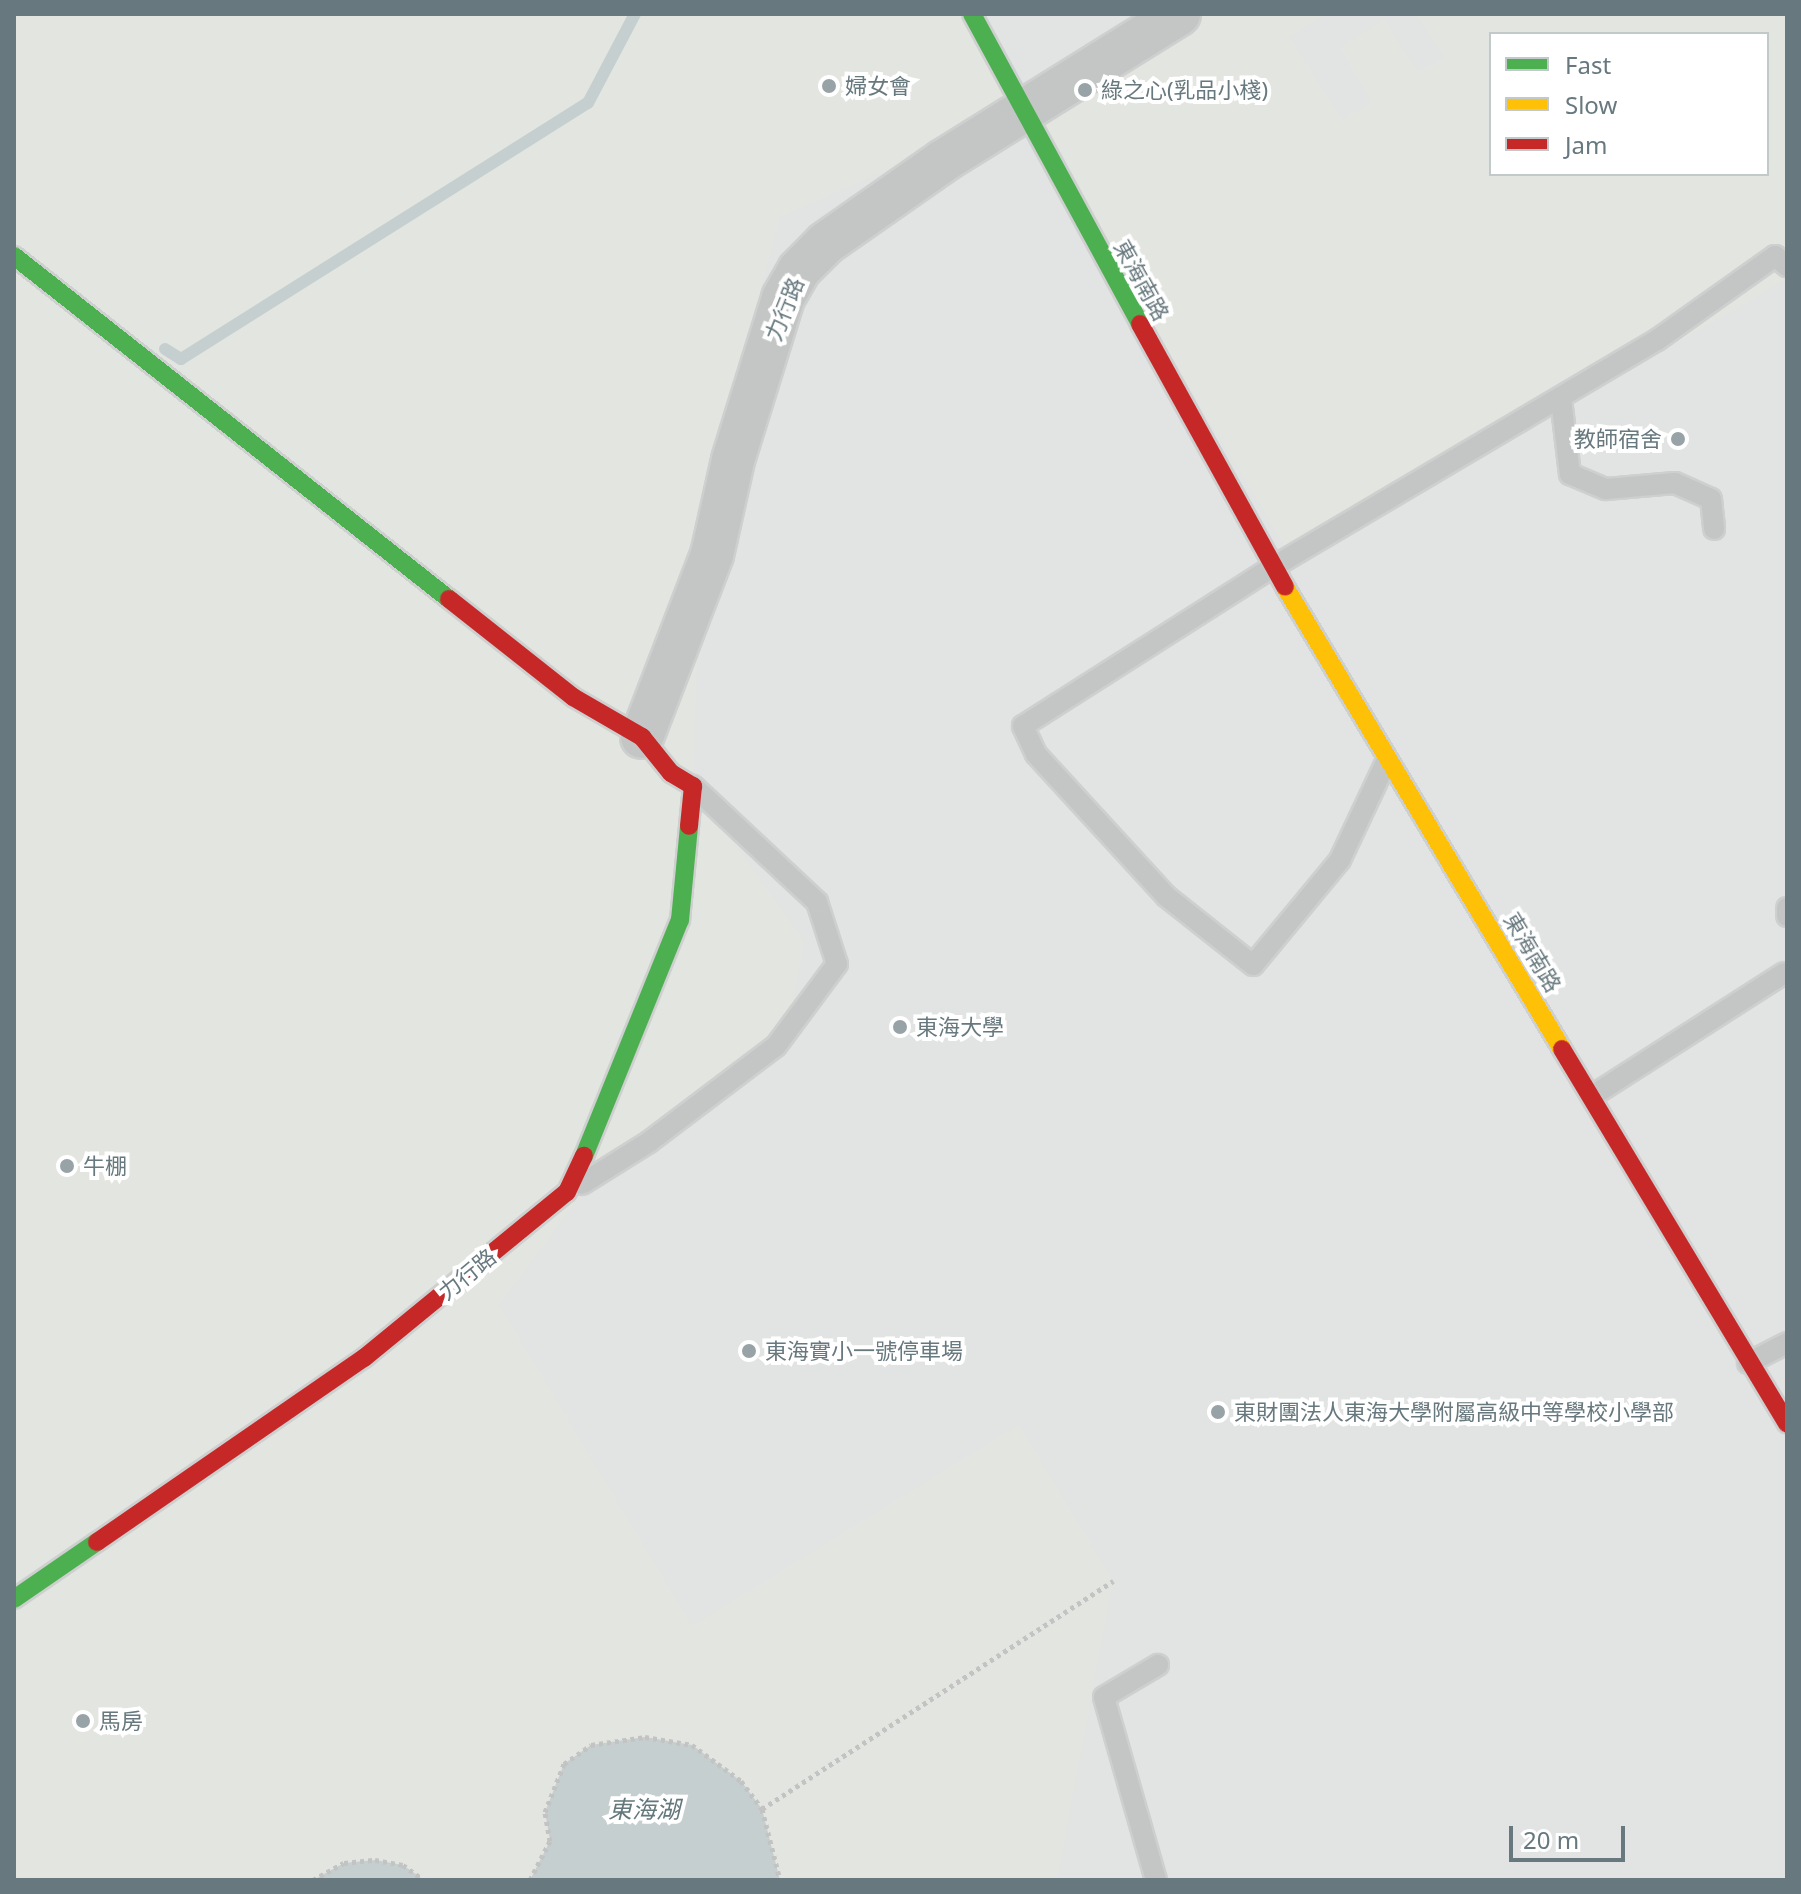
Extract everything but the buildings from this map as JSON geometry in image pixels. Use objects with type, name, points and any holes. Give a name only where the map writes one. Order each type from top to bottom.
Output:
[{"type":"street","name":"東海南路","points":[[972,14],[1273,567],[1787,1424]]},
{"type":"street","name":"力行路","points":[[642,737],[712,555],[733,460],[783,298],[799,270],[826,243],[1022,110],[1179,14]]},
{"type":"street","points":[[14,256],[573,697],[642,737],[671,773],[693,786]]},
{"type":"street","name":"力行路","points":[[14,1599],[364,1358],[567,1192],[607,1107],[680,920],[693,786]]},
{"type":"lane","points":[[1387,760],[1340,860],[1253,965],[1166,896],[1036,754],[1023,726],[1273,567],[1657,340],[1783,257]]},
{"type":"lane","points":[[1561,399],[1570,474],[1606,489],[1675,483],[1711,499],[1714,529]]},
{"type":"lane","points":[[567,1192],[649,1142],[776,1046],[837,964],[817,902],[693,786]]},
{"type":"lane","points":[[1787,908],[1787,916]]},
{"type":"lane","points":[[1592,1096],[1784,973]]},
{"type":"lane","points":[[1748,1363],[1787,1343]]},
{"type":"lane","points":[[1156,1880],[1104,1697],[1158,1665]]},
{"type":"path","points":[[762,1809],[1113,1581]]},
{"type":"path","points":[[530,1880],[550,1841],[545,1812],[564,1764],[591,1745],[645,1737],[692,1745],[741,1781],[762,1809],[780,1880]]},
{"type":"path","points":[[313,1880],[344,1863],[375,1860],[403,1865],[424,1880]]},
{"type":"shaded area","name":"東海大學","points":[[14,14],[1787,14],[1787,1880],[14,1880]]},
{"type":"shaded area","points":[[14,14],[972,14],[1022,110],[1167,14],[1325,14],[1289,36],[1342,120],[1372,102],[1340,48],[1384,19],[1418,72],[1444,57],[1417,14],[1787,14],[1787,279],[1296,564],[1022,111],[780,217],[724,427],[697,661],[693,786],[804,941],[787,1036],[600,1170],[499,1305],[692,1626],[1019,1425],[1113,1581],[1057,1880],[14,1880]]},
{"type":"water","name":"東海湖","points":[[645,1737],[692,1745],[741,1781],[762,1809],[780,1880],[530,1880],[550,1841],[545,1812],[564,1764],[591,1745]]},
{"type":"water","points":[[375,1860],[403,1865],[424,1880],[313,1880],[344,1863]]},
{"type":"waterway","points":[[165,349],[181,359],[588,103],[635,14]]},
{"type":"traffic: fast","points":[[972,14],[1140,324]]},
{"type":"traffic: fast","points":[[14,256],[449,599]]},
{"type":"traffic: fast","points":[[584,1156],[680,920],[689,826]]},
{"type":"traffic: fast","points":[[14,1599],[97,1542]]},
{"type":"traffic: slow","points":[[1285,587],[1562,1049]]},
{"type":"traffic: jam","points":[[1140,324],[1285,587]]},
{"type":"traffic: jam","points":[[449,599],[573,697],[642,737],[671,773],[693,786],[689,826]]},
{"type":"traffic: jam","points":[[1562,1049],[1787,1424]]},
{"type":"traffic: jam","points":[[97,1542],[364,1358],[567,1192],[584,1156]]},
{"type":"place","name":"婦女會","points":[[829,86]]},
{"type":"place","name":"綠之心(乳品小棧)","points":[[1085,90]]},
{"type":"place","name":"教師宿舍","points":[[1678,439]]},
{"type":"place","name":"東海大學","points":[[900,1027]]},
{"type":"place","name":"牛棚","points":[[67,1166]]},
{"type":"place","name":"東海實小一號停車場","points":[[749,1351]]},
{"type":"place","name":"東財團法人東海大學附屬高級中等學校小學部","points":[[1218,1412]]},
{"type":"place","name":"馬房","points":[[83,1721]]}]
